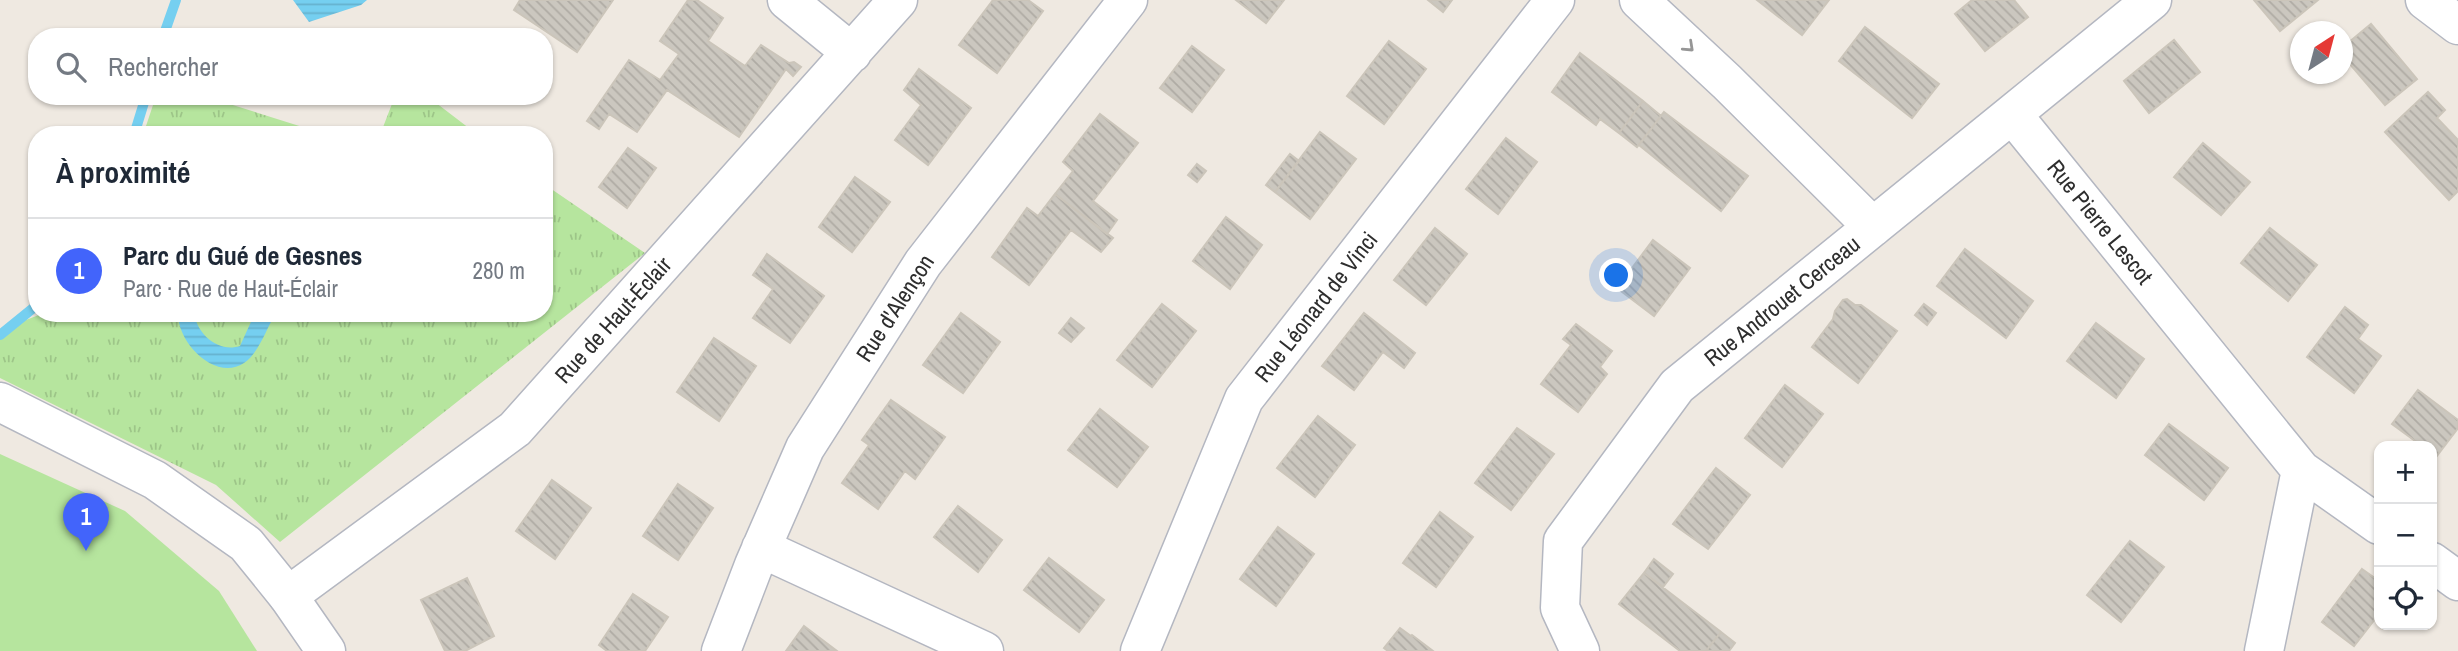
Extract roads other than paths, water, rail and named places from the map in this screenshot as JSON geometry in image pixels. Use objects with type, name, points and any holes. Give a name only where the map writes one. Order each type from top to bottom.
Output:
[{"type":"street","points":[[787,0],[852,53]]},
{"type":"street","name":"Rue de Haut-Éclair","points":[[288,596],[515,429],[898,0]]},
{"type":"street","name":"Rue d'Alençon","points":[[721,651],[761,548],[805,448],[923,263],[1128,0]]},
{"type":"street","name":"Rue Léonard de Vinci","points":[[1140,651],[1244,399],[1555,0]]},
{"type":"street","name":"Rue Androuet Cerceau","points":[[1580,651],[1560,608],[1563,541],[1677,386],[1873,227],[1727,82],[1639,0]]},
{"type":"street","points":[[1873,227],[2151,0]]},
{"type":"street","points":[[2425,0],[2458,25]]},
{"type":"street","name":"Rue Pierre Lescot","points":[[2012,114],[2301,470],[2374,521]]},
{"type":"street","points":[[0,402],[155,480],[246,544],[288,596],[326,651]]},
{"type":"street","points":[[2264,651],[2301,470]]},
{"type":"street","points":[[761,548],[984,651]]},
{"type":"street","points":[[2437,566],[2458,581]]},
{"type":"water","points":[[293,0],[367,0],[361,5],[309,22]]},
{"type":"water","points":[[196,322],[210,340],[224,347],[232,347],[240,346],[251,322],[271,322],[249,359],[233,367],[221,367],[200,356],[191,347],[179,324]]},
{"type":"waterway","points":[[166,28],[176,0]]},
{"type":"waterway","points":[[137,126],[143,105]]},
{"type":"waterway","points":[[0,335],[28,312]]},
{"type":"place","name":"Parc du Gué de Gesnes","points":[[86,551]]}]
